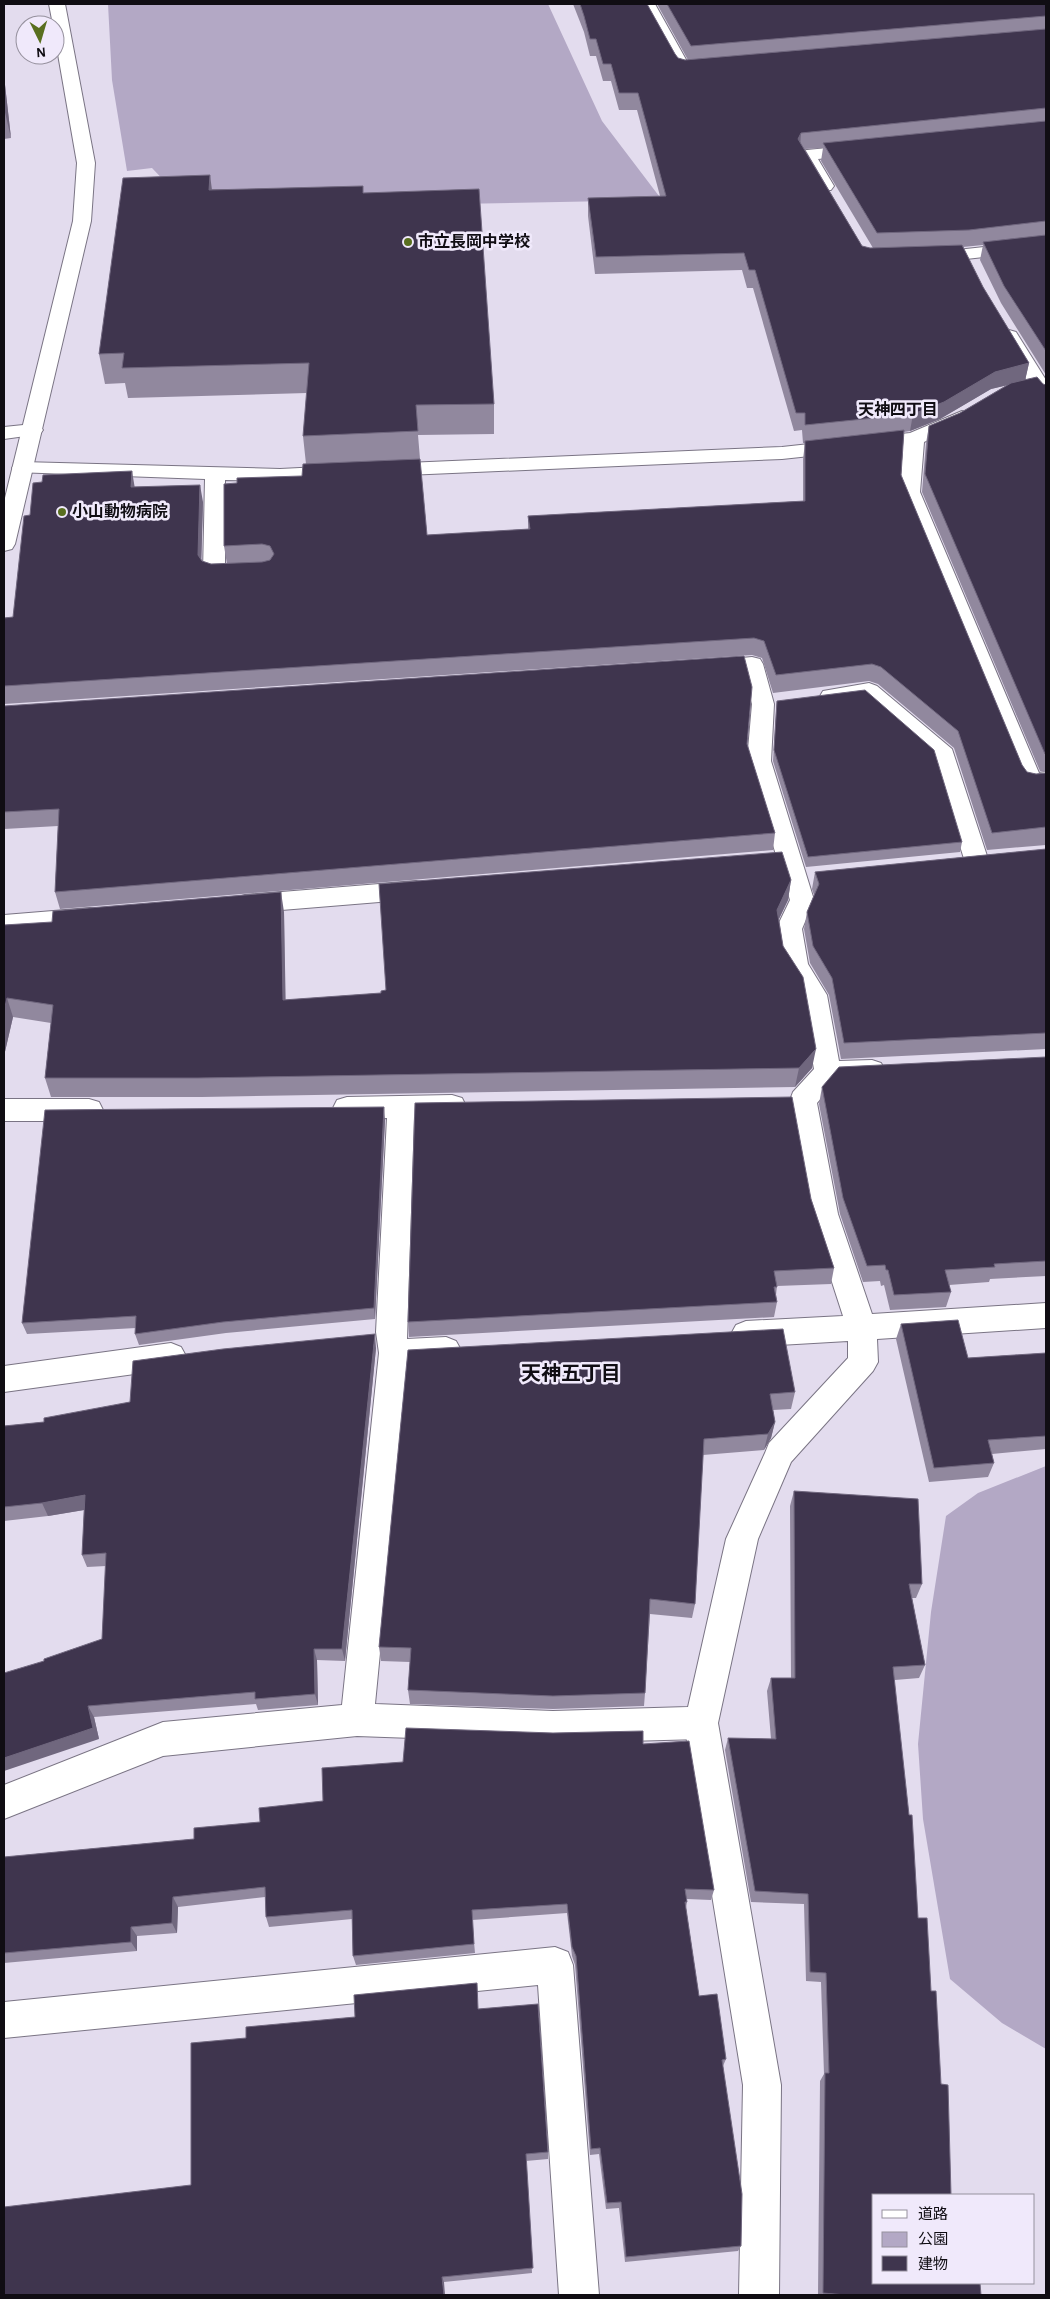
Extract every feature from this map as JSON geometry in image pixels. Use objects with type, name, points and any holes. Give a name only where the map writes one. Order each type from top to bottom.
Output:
[{"type":"street","points":[[4,541],[33,430],[82,221],[86,163],[57,4]]},
{"type":"street","points":[[647,4],[684,70],[723,66]]},
{"type":"street","points":[[832,198],[807,155],[874,149]]},
{"type":"street","points":[[946,255],[1046,245]]},
{"type":"street","points":[[966,254],[974,271]]},
{"type":"street","points":[[1000,320],[1039,389]]},
{"type":"street","points":[[22,468],[280,475],[782,453],[914,439],[948,425],[982,405]]},
{"type":"street","points":[[4,433],[33,430]]},
{"type":"street","points":[[914,439],[910,492],[1031,782],[1046,780]]},
{"type":"street","points":[[215,473],[214,573],[264,570]]},
{"type":"street","points":[[692,668],[752,664],[773,703],[758,762],[802,900],[789,929],[795,966],[814,995],[828,1072]]},
{"type":"street","points":[[811,698],[869,691],[944,755],[978,862]]},
{"type":"street","points":[[222,906],[441,888]]},
{"type":"street","points":[[4,924],[113,915]]},
{"type":"street","points":[[774,1101],[803,1100],[828,1072],[897,1068]]},
{"type":"street","points":[[759,2295],[762,2085],[702,1723],[742,1538],[780,1453],[863,1362],[862,1328],[824,1214],[803,1100]]},
{"type":"street","points":[[322,1109],[480,1106]]},
{"type":"street","points":[[357,1720],[393,1343],[401,1107]]},
{"type":"street","points":[[4,1110],[113,1110]]},
{"type":"street","points":[[722,1335],[1046,1316]]},
{"type":"street","points":[[362,1335],[393,1343],[474,1349]]},
{"type":"street","points":[[4,1379],[197,1352]]},
{"type":"street","points":[[4,1802],[163,1739],[357,1720],[553,1727],[702,1723]]},
{"type":"street","points":[[4,2020],[555,1965],[578,2295]]},
{"type":"green space","points":[[108,4],[548,4],[602,121],[662,200],[298,207],[173,190],[152,168],[127,171],[112,80]]},
{"type":"green space","points":[[1046,1466],[1046,2049],[1002,2023],[950,1979],[923,1819],[918,1744],[931,1612],[946,1516],[978,1493]]},
{"type":"building","points":[[580,4],[647,4],[675,54],[678,58],[685,60],[1046,29],[1046,108],[801,133],[798,139],[862,246],[870,248],[962,245],[983,287],[1029,363],[995,372],[944,402],[913,414],[805,425],[805,413],[796,413],[755,270],[749,270],[744,253],[596,257],[588,198],[666,196],[638,93],[619,93],[611,64],[603,64],[596,39],[590,39]]},
{"type":"building","points":[[667,4],[1046,4],[1046,16],[691,46]]},
{"type":"building","points":[[1046,121],[1046,221],[969,230],[877,233],[823,143]]},
{"type":"building","points":[[210,175],[209,190],[363,186],[363,193],[479,189],[494,404],[416,405],[418,431],[303,436],[309,363],[122,368],[124,353],[99,354],[123,178]]},
{"type":"building","points":[[1046,235],[1046,351],[1004,286],[983,242]]},
{"type":"building","points":[[1037,377],[1046,385],[1046,754],[925,474],[929,426],[960,413],[1011,383]]},
{"type":"building","points":[[904,430],[901,475],[1022,765],[1027,772],[1036,774],[1046,773],[1046,827],[992,833],[958,731],[881,667],[872,664],[776,675],[764,641],[754,638],[4,686],[4,618],[13,617],[24,516],[30,515],[33,483],[42,482],[43,475],[132,471],[131,487],[200,485],[198,555],[202,561],[211,564],[262,562],[270,560],[274,554],[270,546],[262,544],[224,546],[224,484],[237,483],[237,478],[302,476],[303,464],[420,459],[427,535],[530,529],[528,516],[805,501],[805,441]]},
{"type":"building","points":[[744,656],[752,687],[747,744],[775,833],[55,892],[59,809],[4,812],[4,706]]},
{"type":"building","points":[[865,690],[934,750],[962,842],[808,857],[774,750],[777,701]]},
{"type":"building","points":[[1046,849],[1046,1033],[844,1043],[832,978],[813,946],[807,912],[819,884],[815,872]]},
{"type":"building","points":[[782,852],[791,880],[777,910],[783,946],[803,977],[816,1049],[799,1068],[198,1078],[45,1078],[53,1005],[7,998],[4,1011],[4,925],[52,922],[53,911],[281,892],[283,1000],[381,993],[381,991],[386,990],[379,884]]},
{"type":"building","points":[[1046,1057],[1046,1261],[994,1264],[995,1267],[945,1270],[951,1292],[894,1295],[885,1265],[867,1266],[843,1198],[822,1087],[839,1067]]},
{"type":"building","points":[[792,1097],[811,1199],[834,1268],[774,1271],[777,1287],[774,1287],[777,1302],[408,1322],[415,1103]]},
{"type":"building","points":[[384,1107],[374,1308],[223,1322],[135,1334],[136,1316],[22,1323],[45,1110]]},
{"type":"building","points":[[958,1320],[968,1358],[1046,1353],[1046,1436],[988,1440],[994,1463],[934,1468],[901,1324]]},
{"type":"building","points":[[783,1329],[795,1392],[770,1394],[775,1422],[768,1434],[704,1439],[695,1604],[650,1599],[645,1693],[553,1696],[408,1690],[411,1648],[379,1647],[408,1350]]},
{"type":"building","points":[[375,1334],[342,1649],[314,1649],[315,1694],[255,1699],[255,1692],[88,1706],[93,1728],[4,1758],[4,1673],[44,1661],[44,1659],[102,1639],[106,1553],[82,1555],[85,1495],[42,1503],[4,1507],[4,1426],[44,1422],[44,1418],[130,1402],[133,1361],[223,1349]]},
{"type":"building","points":[[794,1491],[918,1499],[922,1584],[909,1584],[925,1665],[893,1667],[909,1815],[912,1815],[918,1918],[927,1918],[931,1991],[936,1991],[941,2084],[948,2085],[951,2194],[872,2194],[872,2284],[980,2284],[981,2295],[846,2295],[823,2293],[825,2073],[829,2073],[826,1973],[810,1972],[808,1894],[755,1891],[728,1738],[776,1739],[771,1678],[795,1678]]},
{"type":"building","points":[[406,1728],[553,1733],[643,1731],[643,1744],[689,1741],[714,1890],[685,1889],[687,1902],[685,1902],[699,1996],[717,1994],[726,2059],[722,2060],[742,2194],[741,2246],[626,2257],[621,2202],[607,2203],[600,2148],[591,2149],[576,1956],[572,1947],[567,1904],[472,1910],[474,1944],[353,1956],[352,1910],[266,1917],[265,1887],[173,1897],[172,1923],[131,1927],[131,1942],[4,1953],[4,1857],[194,1839],[194,1828],[260,1822],[259,1808],[323,1801],[322,1768],[403,1762]]},
{"type":"building","points":[[477,1983],[478,2009],[538,2004],[548,2152],[526,2154],[533,2268],[442,2277],[444,2295],[4,2295],[4,2207],[191,2185],[191,2043],[246,2038],[246,2027],[355,2017],[354,1995]]},
{"type":"place","name":"市立長岡中学校","points":[[408,242]]},
{"type":"place","name":"小山動物病院","points":[[62,512]]},
{"type":"district","name":"天神四丁目","points":[[898,410]]},
{"type":"district","name":"天神五丁目","points":[[571,1374]]}]
